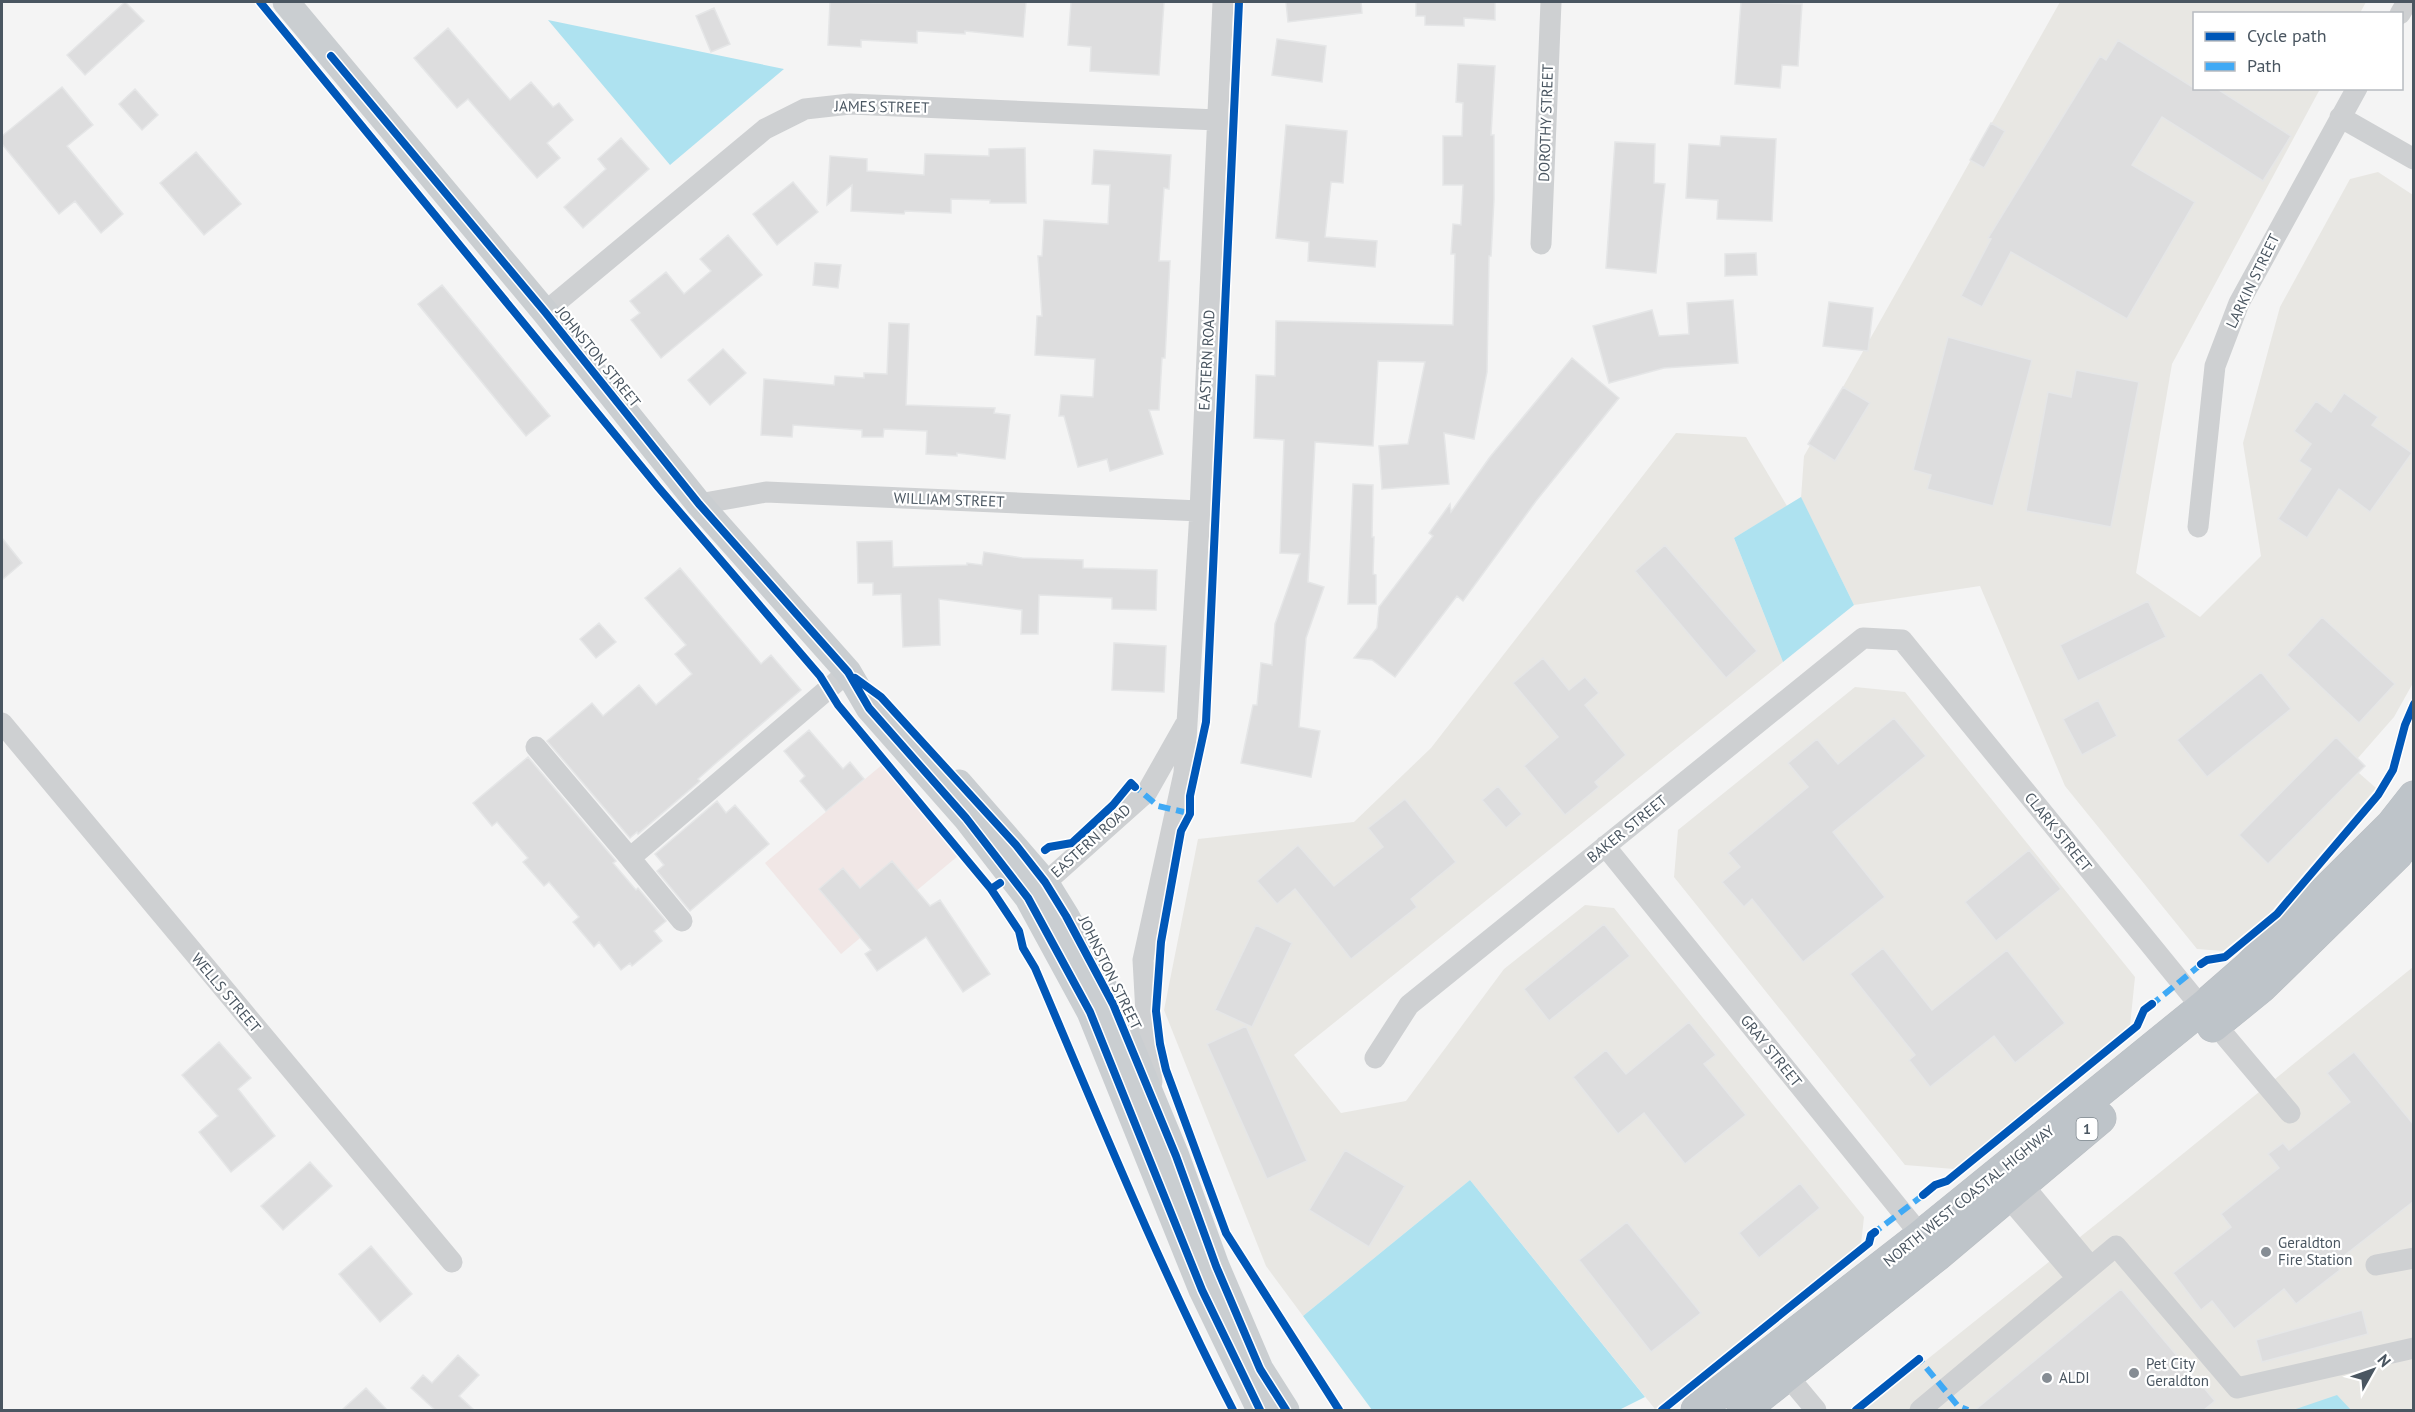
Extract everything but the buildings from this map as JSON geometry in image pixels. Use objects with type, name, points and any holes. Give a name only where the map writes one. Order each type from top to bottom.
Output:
[{"type":"highway","name":"NORTH WEST COASTAL HIGHWAY","points":[[1929,1246],[2015,1190],[2209,1016],[2249,967],[2392,825],[2414,797]]},
{"type":"highway","name":"NORTH WEST COASTAL HIGHWAY","points":[[1697,1410],[1779,1365],[1929,1246],[2209,1016],[2261,987],[2397,854],[2414,830]]},
{"type":"highway","name":"NORTH WEST COASTAL HIGHWAY","points":[[1755,1409],[1779,1365]]},
{"type":"main road","name":"JOHNSTON STREET","points":[[286,2],[545,312],[699,504],[848,672],[869,708],[966,818],[1036,890],[1066,916],[1113,1004],[1155,1104],[1216,1266],[1260,1369],[1286,1410]]},
{"type":"main road","name":"JOHNSTON STREET","points":[[1036,890],[1090,1012],[1202,1290],[1260,1410]]},
{"type":"street","name":"EASTERN ROAD","points":[[1155,1104],[1148,1049],[1143,960],[1184,773],[1200,510],[1223,2]]},
{"type":"street","name":"DOROTHY STREET","points":[[1541,244],[1551,2]]},
{"type":"street","name":"LARKIN STREET","points":[[2198,527],[2215,366],[2239,303],[2356,90]]},
{"type":"street","name":"JAMES STREET","points":[[545,312],[765,129],[806,109],[850,104],[1217,120]]},
{"type":"street","points":[[2340,117],[2414,159]]},
{"type":"street","name":"WILLIAM STREET","points":[[699,504],[766,492],[1200,510]]},
{"type":"street","name":"BAKER STREET","points":[[1375,1058],[1409,1005],[1863,638],[1902,640]]},
{"type":"street","name":"CLARK STREET","points":[[1902,640],[2290,1113]]},
{"type":"street","points":[[630,858],[848,672]]},
{"type":"street","name":"EASTERN ROAD","points":[[1036,890],[1147,792],[1188,719]]},
{"type":"street","name":"WELLS STREET","points":[[2,723],[452,1262]]},
{"type":"street","points":[[536,747],[682,921]]},
{"type":"street","name":"GRAY STREET","points":[[1605,846],[1929,1246]]},
{"type":"street","points":[[2015,1190],[2084,1272]]},
{"type":"street","points":[[1920,1410],[2116,1246],[2238,1388],[2414,1348]]},
{"type":"street","points":[[2376,1265],[2414,1258]]},
{"type":"street","points":[[1779,1365],[1816,1410]]},
{"type":"shaded area","points":[[2060,2],[2366,2],[2361,12],[2193,12],[2193,90],[2319,90],[2172,364],[2136,573],[2200,617],[2261,556],[2243,443],[2280,307],[2350,179],[2378,172],[2413,195],[2413,683],[2394,717],[2351,766],[2376,788],[2270,913],[2223,951],[2197,949],[2065,786],[1980,586],[1854,605],[1801,498],[1804,456]]},
{"type":"shaded area","points":[[1676,433],[1746,437],[1787,506],[1734,538],[1783,662],[1294,1055],[1341,1113],[1406,1101],[1504,969],[1585,905],[1614,908],[1864,1217],[1861,1244],[1655,1409],[1470,1180],[1303,1316],[1266,1266],[1164,1010],[1198,839],[1354,822],[1431,748]]},
{"type":"shaded area","points":[[1855,687],[1905,692],[2135,977],[2130,1026],[1954,1169],[1905,1165],[1674,877],[1678,830]]},
{"type":"shaded area","points":[[883,764],[959,855],[841,954],[765,863]]},
{"type":"shaded area","points":[[2413,967],[2413,1410],[1864,1410],[2105,1217]]},
{"type":"water","points":[[548,20],[784,69],[670,165]]},
{"type":"water","points":[[1801,497],[1854,605],[1783,662],[1734,538]]},
{"type":"water","points":[[1470,1180],[1645,1397],[1619,1410],[1372,1410],[1303,1316]]},
{"type":"water","points":[[2337,1395],[2351,1410],[2293,1410]]},
{"type":"marked path","points":[[1131,783],[1158,806],[1184,812]]},
{"type":"marked path","points":[[2150,1006],[2205,961]]},
{"type":"marked path","points":[[1871,1235],[1926,1193]]},
{"type":"marked path","points":[[1914,1363],[1919,1359],[1958,1406],[1968,1410]]},
{"type":"cycle path","points":[[260,2],[658,487],[820,676],[838,705],[991,889]]},
{"type":"cycle path","points":[[1239,2],[1206,722],[1190,796],[1190,814],[1181,831],[1161,942],[1156,1011],[1166,1070],[1226,1233],[1339,1410]]},
{"type":"cycle path","points":[[331,56],[545,312],[699,504],[848,672],[869,708],[966,818],[1028,898],[1090,1012],[1202,1290],[1260,1410]]},
{"type":"cycle path","points":[[855,678],[881,697],[1016,845],[1045,882],[1066,916],[1113,1004],[1176,1156],[1216,1266],[1260,1369],[1286,1410]]},
{"type":"cycle path","points":[[2201,964],[2207,960],[2225,957],[2277,914],[2378,795],[2393,770],[2405,725],[2414,704]]},
{"type":"cycle path","points":[[1045,850],[1049,847],[1072,843],[1113,805],[1131,783],[1135,787]]},
{"type":"cycle path","points":[[1000,883],[991,889],[1019,931],[1023,948],[1035,968],[1154,1246],[1233,1410]]},
{"type":"cycle path","points":[[1923,1195],[1935,1185],[1947,1181],[2137,1026],[2144,1010],[2152,1004]]},
{"type":"cycle path","points":[[1662,1410],[1869,1243],[1871,1235],[1875,1232]]},
{"type":"cycle path","points":[[1856,1410],[1919,1359]]},
{"type":"place","name":"Geraldton Fire Station","points":[[2266,1252]]},
{"type":"place","name":"Pet City Geraldton","points":[[2134,1373]]},
{"type":"place","name":"ALDI","points":[[2047,1378]]}]
